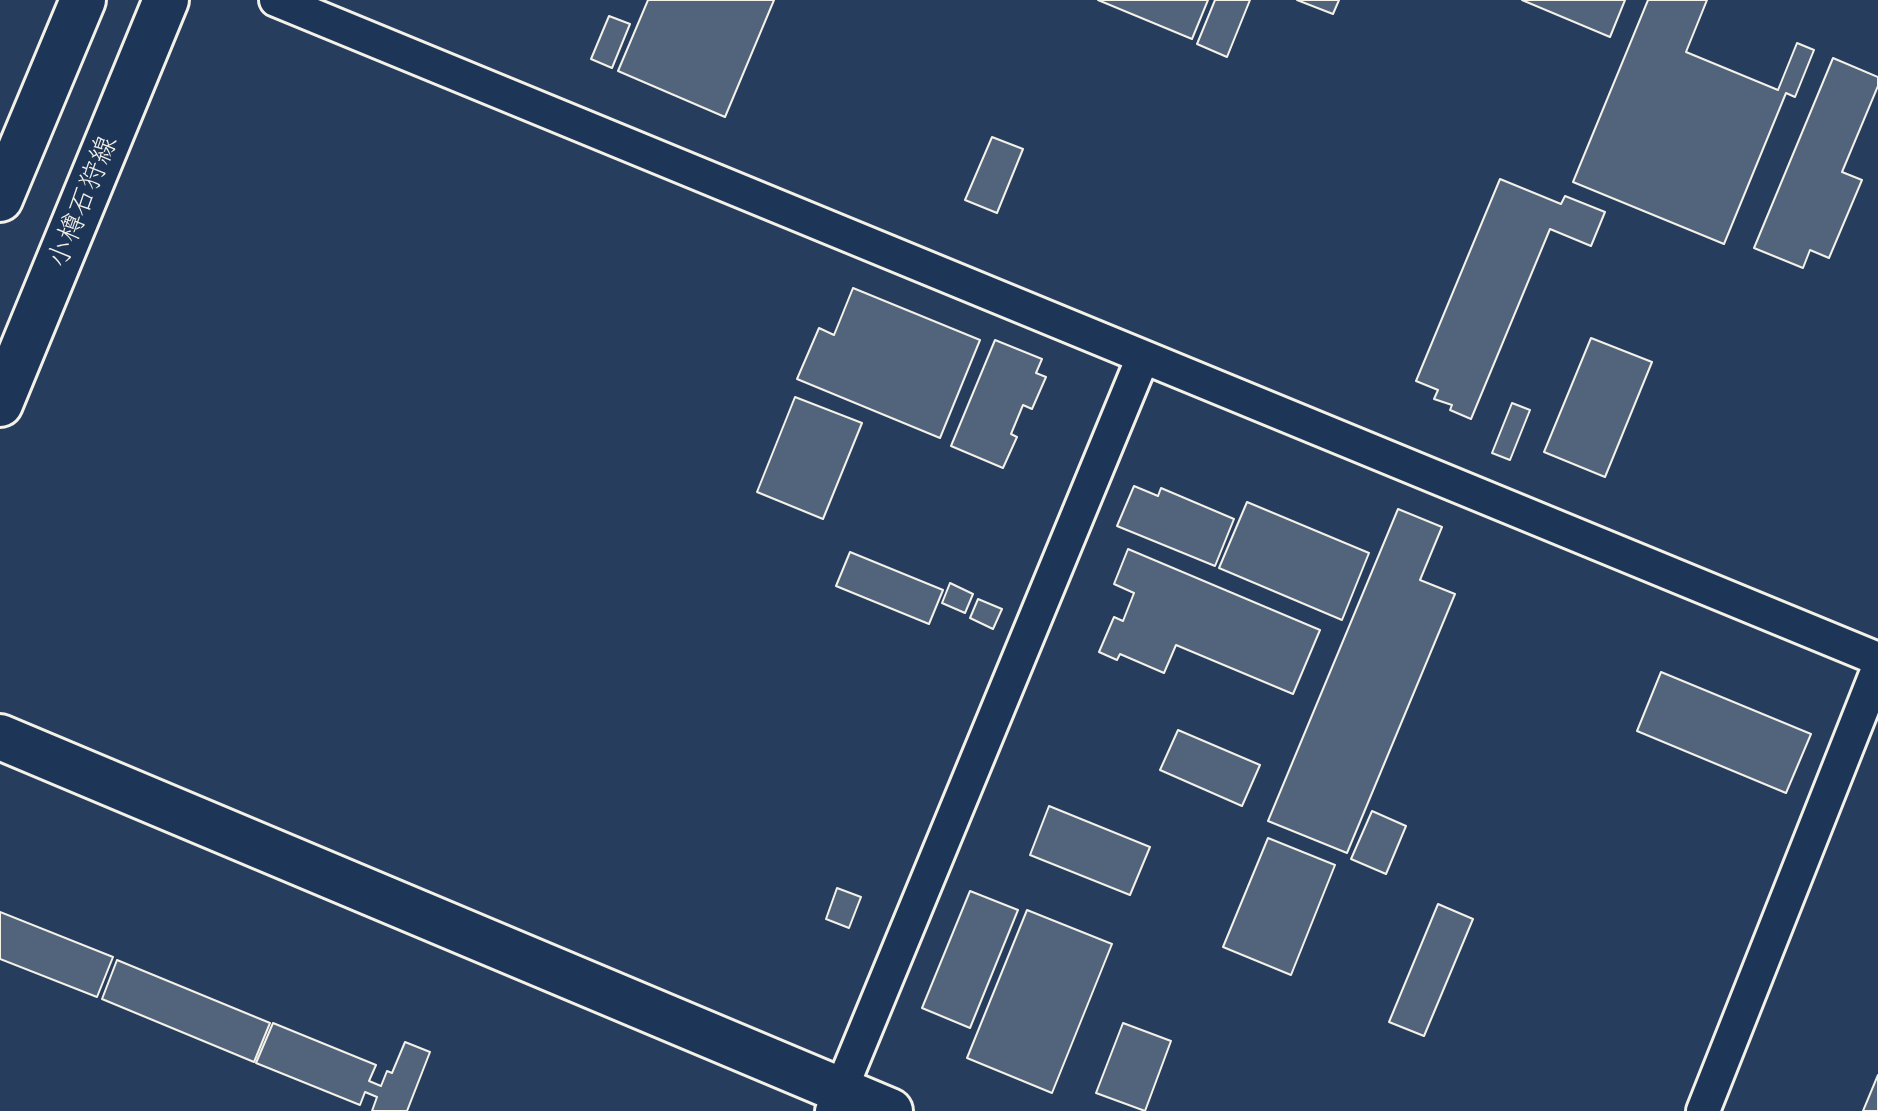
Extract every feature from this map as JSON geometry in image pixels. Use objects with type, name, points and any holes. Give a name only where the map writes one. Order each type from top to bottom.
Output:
[{"type":"street","points":[[0,199],[83,0]]},
{"type":"street","name":"小樽石狩線","points":[[0,404],[166,0]]},
{"type":"street","points":[[276,0],[1878,659]]},
{"type":"street","points":[[837,1101],[1143,357]]},
{"type":"street","points":[[1703,1111],[1878,669]]},
{"type":"street","points":[[0,737],[837,1101],[890,1111]]},
{"type":"building","points":[[648,0],[774,0],[725,117],[618,71]]},
{"type":"building","points":[[1098,0],[1208,0],[1192,39]]},
{"type":"building","points":[[1215,0],[1250,0],[1227,57],[1197,44]]},
{"type":"building","points":[[1297,0],[1339,0],[1333,14]]},
{"type":"building","points":[[1522,0],[1625,0],[1610,37]]},
{"type":"building","points":[[1648,0],[1707,0],[1686,52],[1778,90],[1797,43],[1814,50],[1795,97],[1786,93],[1724,244],[1573,182]]},
{"type":"building","points":[[609,16],[630,24],[612,68],[591,59]]},
{"type":"building","points":[[1833,58],[1878,77],[1878,86],[1842,172],[1862,180],[1829,258],[1810,250],[1803,268],[1754,248]]},
{"type":"building","points":[[992,137],[1023,149],[997,213],[965,200]]},
{"type":"building","points":[[1500,179],[1561,204],[1565,196],[1605,212],[1591,246],[1550,229],[1471,419],[1450,410],[1452,405],[1434,399],[1438,390],[1416,381]]},
{"type":"building","points":[[853,288],[980,340],[940,438],[797,379],[819,328],[834,335]]},
{"type":"building","points":[[1591,338],[1652,362],[1605,477],[1544,452]]},
{"type":"building","points":[[995,340],[1042,359],[1036,373],[1046,377],[1032,409],[1023,405],[1011,434],[1017,437],[1003,468],[951,446]]},
{"type":"building","points":[[795,397],[862,423],[823,519],[757,492]]},
{"type":"building","points":[[1512,403],[1530,410],[1510,460],[1492,453]]},
{"type":"building","points":[[1134,486],[1158,496],[1161,488],[1234,519],[1215,566],[1117,526]]},
{"type":"building","points":[[1247,502],[1369,553],[1342,620],[1219,568]]},
{"type":"building","points":[[1398,509],[1442,527],[1420,580],[1455,594],[1347,853],[1268,821]]},
{"type":"building","points":[[1128,549],[1320,630],[1293,694],[1176,645],[1164,673],[1120,654],[1117,660],[1099,652],[1114,617],[1123,621],[1134,593],[1114,584]]},
{"type":"building","points":[[850,552],[943,590],[929,624],[836,586]]},
{"type":"building","points":[[950,583],[973,594],[965,613],[942,603]]},
{"type":"building","points":[[978,599],[1002,609],[993,629],[970,618]]},
{"type":"building","points":[[1661,672],[1811,734],[1786,793],[1637,731]]},
{"type":"building","points":[[1178,730],[1260,765],[1242,806],[1160,770]]},
{"type":"building","points":[[1049,806],[1150,847],[1130,895],[1030,855]]},
{"type":"building","points":[[1372,811],[1406,826],[1386,874],[1351,859]]},
{"type":"building","points":[[1268,838],[1335,865],[1291,975],[1223,947]]},
{"type":"building","points":[[837,888],[861,897],[849,928],[826,919]]},
{"type":"building","points":[[970,891],[1018,910],[970,1028],[922,1008]]},
{"type":"building","points":[[1438,904],[1473,919],[1424,1036],[1389,1022]]},
{"type":"building","points":[[1027,910],[1112,944],[1052,1093],[967,1058]]},
{"type":"building","points":[[0,912],[113,957],[97,997],[0,959]]},
{"type":"building","points":[[117,960],[270,1023],[254,1062],[102,999]]},
{"type":"building","points":[[273,1023],[376,1065],[369,1081],[381,1086],[387,1071],[392,1073],[405,1042],[430,1052],[407,1111],[372,1111],[377,1097],[365,1092],[360,1105],[256,1063]]},
{"type":"building","points":[[1123,1023],[1171,1041],[1145,1111],[1096,1093]]},
{"type":"building","points":[[1878,1075],[1878,1111],[1863,1111]]}]
